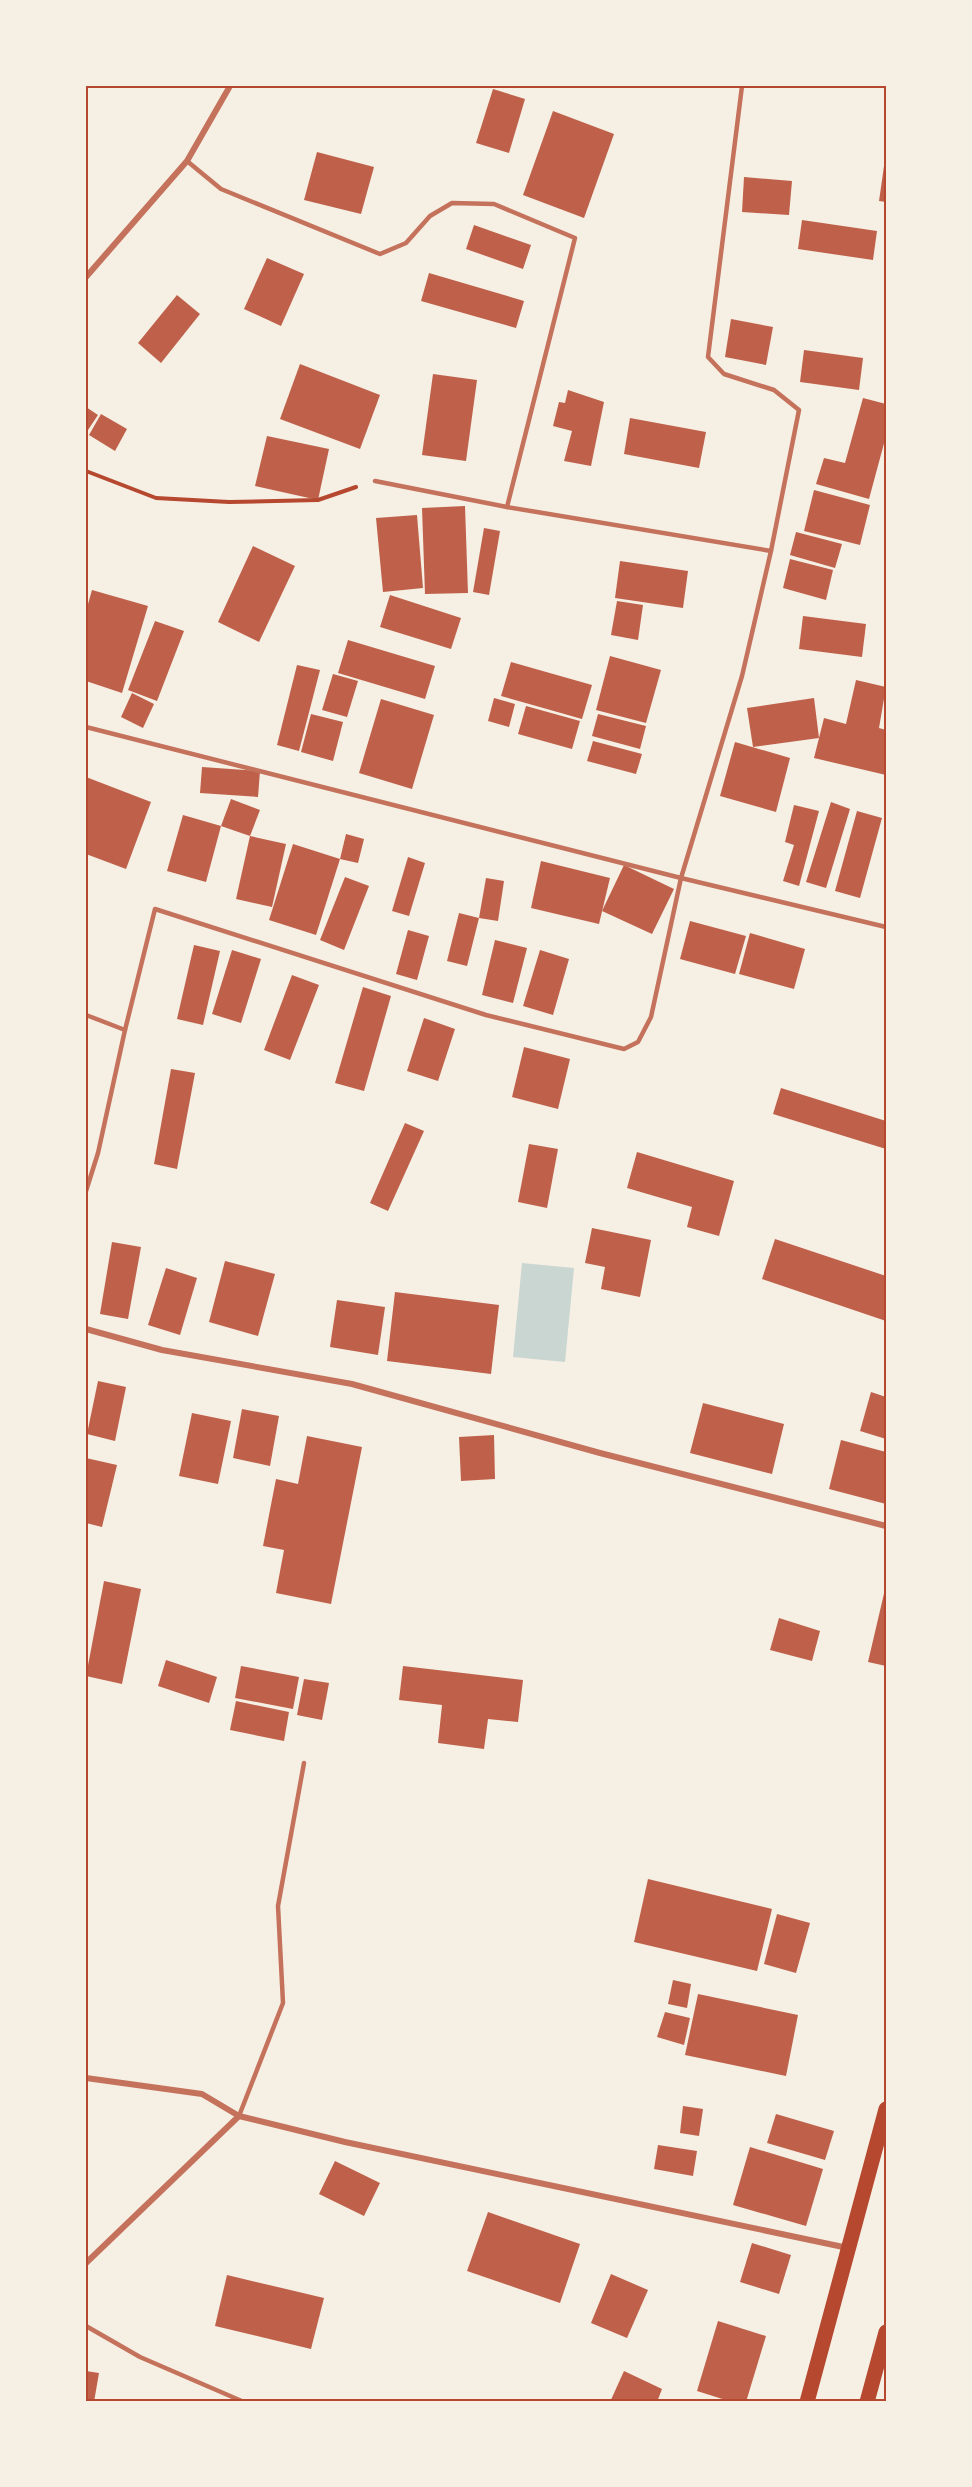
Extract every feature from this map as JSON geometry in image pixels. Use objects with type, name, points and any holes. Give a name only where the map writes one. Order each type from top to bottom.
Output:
[{"type":"main road","points":[[807,2402],[886,2109]]},
{"type":"main road","points":[[867,2402],[886,2332]]},
{"type":"street","points":[[86,277],[187,160],[230,86]]},
{"type":"street","points":[[86,1329],[162,1350],[352,1384],[600,1453],[886,1526]]},
{"type":"street","points":[[86,2078],[202,2094],[239,2116],[345,2142],[849,2248]]},
{"type":"street","points":[[86,2263],[239,2116]]},
{"type":"lane","points":[[86,1191],[98,1153],[155,909],[486,1015],[624,1049],[638,1042],[651,1017],[681,878],[742,676],[771,551],[799,410],[774,390],[724,374],[708,357],[742,86]]},
{"type":"lane","points":[[187,160],[221,189],[380,254],[406,243],[430,216],[452,203],[494,204],[574,238],[507,507]]},
{"type":"lane","points":[[375,481],[507,507],[771,551]]},
{"type":"lane","points":[[86,727],[681,878],[886,927]]},
{"type":"lane","points":[[86,1015],[125,1030]]},
{"type":"lane","points":[[239,2116],[283,2003],[278,1906],[304,1763]]},
{"type":"lane","points":[[86,2326],[140,2356],[244,2402]]},
{"type":"path","points":[[86,471],[156,498],[229,502],[318,500],[375,481]]},
{"type":"shaded area","points":[[522,1263],[574,1268],[565,1362],[513,1357]]},
{"type":"building","points":[[493,89],[525,99],[509,153],[476,143]]},
{"type":"building","points":[[553,111],[614,134],[584,218],[523,195]]},
{"type":"building","points":[[317,152],[374,167],[361,214],[304,200]]},
{"type":"building","points":[[884,166],[886,167],[886,202],[879,201]]},
{"type":"building","points":[[744,177],[792,181],[789,215],[742,212]]},
{"type":"building","points":[[802,220],[877,231],[873,260],[798,249]]},
{"type":"building","points":[[474,225],[531,245],[523,269],[466,249]]},
{"type":"building","points":[[267,258],[304,274],[281,326],[244,309]]},
{"type":"building","points":[[429,273],[524,301],[516,328],[421,301]]},
{"type":"building","points":[[177,295],[200,314],[161,363],[138,343]]},
{"type":"building","points":[[731,319],[773,327],[766,365],[725,357]]},
{"type":"building","points":[[804,350],[863,358],[859,390],[800,382]]},
{"type":"building","points":[[300,364],[380,395],[360,449],[280,419]]},
{"type":"building","points":[[433,374],[477,380],[466,461],[422,455]]},
{"type":"building","points":[[568,390],[604,402],[591,466],[564,461],[572,431],[553,426],[559,402],[565,403]]},
{"type":"building","points":[[863,398],[886,404],[886,436],[869,499],[816,484],[824,458],[845,463]]},
{"type":"building","points":[[86,407],[98,415],[86,433]]},
{"type":"building","points":[[101,414],[127,429],[115,451],[89,435]]},
{"type":"building","points":[[630,418],[706,432],[699,468],[624,454]]},
{"type":"building","points":[[267,436],[329,449],[318,500],[255,486]]},
{"type":"building","points":[[814,490],[870,505],[860,545],[804,531]]},
{"type":"building","points":[[465,506],[468,593],[425,594],[422,508]]},
{"type":"building","points":[[417,515],[423,588],[383,592],[376,518]]},
{"type":"building","points":[[484,528],[500,531],[489,595],[473,592]]},
{"type":"building","points":[[796,532],[842,544],[835,568],[790,555]]},
{"type":"building","points":[[253,546],[295,566],[259,642],[218,622]]},
{"type":"building","points":[[790,559],[833,570],[826,600],[783,588]]},
{"type":"building","points":[[620,561],[688,571],[683,608],[615,598]]},
{"type":"building","points":[[92,590],[148,606],[122,693],[86,681],[86,611]]},
{"type":"building","points":[[390,595],[461,618],[451,649],[380,627]]},
{"type":"building","points":[[617,601],[643,605],[638,640],[611,635]]},
{"type":"building","points":[[803,616],[866,624],[862,657],[799,649]]},
{"type":"building","points":[[155,621],[184,631],[157,701],[128,690]]},
{"type":"building","points":[[348,640],[435,666],[425,699],[338,673]]},
{"type":"building","points":[[610,656],[661,670],[646,723],[596,710]]},
{"type":"building","points":[[511,662],[592,685],[582,719],[501,696]]},
{"type":"building","points":[[297,665],[320,670],[299,751],[277,745]]},
{"type":"building","points":[[333,674],[358,681],[347,717],[322,710]]},
{"type":"building","points":[[856,680],[886,687],[879,728],[886,730],[886,775],[814,758],[824,718],[846,724]]},
{"type":"building","points":[[132,693],[154,704],[143,728],[121,717]]},
{"type":"building","points":[[494,698],[515,704],[509,727],[488,721]]},
{"type":"building","points":[[814,698],[819,738],[753,747],[747,708]]},
{"type":"building","points":[[381,699],[434,715],[412,789],[359,773]]},
{"type":"building","points":[[526,706],[580,721],[572,749],[518,734]]},
{"type":"building","points":[[311,714],[343,722],[333,761],[301,752]]},
{"type":"building","points":[[598,714],[646,726],[640,749],[592,736]]},
{"type":"building","points":[[593,741],[642,754],[636,774],[587,761]]},
{"type":"building","points":[[735,742],[790,758],[776,812],[720,796]]},
{"type":"building","points":[[202,767],[260,771],[258,797],[200,793]]},
{"type":"building","points":[[86,777],[151,802],[126,869],[86,854]]},
{"type":"building","points":[[231,799],[260,810],[250,836],[221,826]]},
{"type":"building","points":[[831,802],[850,809],[826,888],[806,882]]},
{"type":"building","points":[[794,805],[819,811],[799,886],[783,881],[794,845],[785,842]]},
{"type":"building","points":[[857,811],[882,818],[860,898],[835,891]]},
{"type":"building","points":[[183,815],[221,826],[206,882],[167,871]]},
{"type":"building","points":[[346,834],[364,839],[358,863],[340,859]]},
{"type":"building","points":[[250,836],[286,844],[272,907],[236,899]]},
{"type":"building","points":[[293,844],[340,859],[316,935],[269,920]]},
{"type":"building","points":[[408,857],[425,863],[409,916],[392,911]]},
{"type":"building","points":[[541,861],[610,878],[599,924],[531,908]]},
{"type":"building","points":[[624,865],[674,889],[652,934],[602,911]]},
{"type":"building","points":[[345,877],[369,886],[344,950],[320,940]]},
{"type":"building","points":[[486,878],[504,881],[498,921],[479,918]]},
{"type":"building","points":[[459,913],[479,918],[467,966],[447,961]]},
{"type":"building","points":[[690,921],[746,936],[735,974],[680,959]]},
{"type":"building","points":[[408,930],[429,936],[417,980],[396,974]]},
{"type":"building","points":[[750,933],[805,949],[794,989],[739,974]]},
{"type":"building","points":[[495,940],[527,948],[513,1003],[482,995]]},
{"type":"building","points":[[194,945],[220,951],[203,1025],[177,1019]]},
{"type":"building","points":[[232,950],[261,959],[241,1023],[212,1014]]},
{"type":"building","points":[[540,950],[569,959],[553,1015],[523,1006]]},
{"type":"building","points":[[292,975],[319,985],[290,1060],[264,1050]]},
{"type":"building","points":[[363,987],[391,996],[364,1091],[335,1083]]},
{"type":"building","points":[[424,1018],[455,1029],[438,1081],[407,1071]]},
{"type":"building","points":[[524,1047],[570,1059],[558,1109],[512,1097]]},
{"type":"building","points":[[171,1069],[195,1073],[177,1169],[154,1164]]},
{"type":"building","points":[[781,1088],[886,1121],[886,1149],[773,1114]]},
{"type":"building","points":[[405,1123],[424,1131],[388,1211],[370,1203]]},
{"type":"building","points":[[529,1144],[558,1149],[547,1208],[518,1202]]},
{"type":"building","points":[[637,1152],[734,1181],[719,1236],[687,1227],[692,1207],[627,1188]]},
{"type":"building","points":[[592,1228],[651,1240],[640,1297],[601,1289],[605,1267],[585,1263]]},
{"type":"building","points":[[775,1239],[886,1276],[886,1321],[762,1279]]},
{"type":"building","points":[[112,1242],[141,1247],[128,1319],[100,1314]]},
{"type":"building","points":[[225,1261],[275,1274],[258,1336],[209,1322]]},
{"type":"building","points":[[166,1268],[197,1278],[180,1335],[148,1325]]},
{"type":"building","points":[[395,1292],[499,1305],[491,1374],[387,1361]]},
{"type":"building","points":[[337,1300],[385,1307],[378,1355],[330,1347]]},
{"type":"building","points":[[98,1381],[126,1387],[115,1441],[87,1434]]},
{"type":"building","points":[[871,1392],[886,1397],[886,1439],[860,1431]]},
{"type":"building","points":[[703,1403],[784,1424],[772,1474],[690,1453]]},
{"type":"building","points":[[242,1409],[279,1416],[270,1466],[233,1458]]},
{"type":"building","points":[[192,1413],[231,1421],[218,1484],[179,1476]]},
{"type":"building","points":[[494,1435],[495,1479],[461,1481],[459,1437]]},
{"type":"building","points":[[307,1436],[362,1447],[331,1604],[276,1593],[284,1550],[263,1546],[276,1479],[298,1484]]},
{"type":"building","points":[[841,1440],[886,1452],[886,1504],[829,1489]]},
{"type":"building","points":[[86,1458],[117,1465],[102,1527],[86,1523]]},
{"type":"building","points":[[104,1581],[141,1589],[122,1684],[86,1676]]},
{"type":"building","points":[[886,1585],[886,1666],[868,1662]]},
{"type":"building","points":[[779,1618],[820,1631],[812,1661],[770,1650]]},
{"type":"building","points":[[166,1660],[217,1677],[209,1703],[158,1686]]},
{"type":"building","points":[[241,1666],[299,1677],[293,1709],[235,1698]]},
{"type":"building","points":[[403,1666],[523,1680],[518,1722],[488,1719],[484,1749],[438,1743],[442,1705],[399,1700]]},
{"type":"building","points":[[304,1679],[329,1683],[322,1720],[297,1715]]},
{"type":"building","points":[[236,1701],[289,1712],[284,1741],[230,1730]]},
{"type":"building","points":[[648,1879],[772,1909],[757,1971],[634,1942]]},
{"type":"building","points":[[777,1914],[810,1923],[796,1973],[764,1964]]},
{"type":"building","points":[[673,1980],[691,1984],[687,2008],[668,2004]]},
{"type":"building","points":[[698,1994],[798,2015],[786,2076],[685,2055]]},
{"type":"building","points":[[665,2012],[690,2018],[684,2045],[657,2037]]},
{"type":"building","points":[[683,2106],[703,2109],[699,2136],[680,2133]]},
{"type":"building","points":[[776,2114],[834,2131],[825,2160],[767,2143]]},
{"type":"building","points":[[658,2145],[697,2151],[693,2176],[654,2169]]},
{"type":"building","points":[[750,2147],[823,2169],[806,2226],[733,2205]]},
{"type":"building","points":[[335,2161],[380,2183],[364,2216],[319,2194]]},
{"type":"building","points":[[488,2212],[580,2244],[560,2303],[467,2271]]},
{"type":"building","points":[[752,2243],[791,2255],[779,2294],[740,2282]]},
{"type":"building","points":[[611,2274],[648,2290],[627,2338],[591,2323]]},
{"type":"building","points":[[227,2275],[324,2298],[311,2349],[215,2326]]},
{"type":"building","points":[[718,2321],[766,2336],[746,2402],[732,2402],[697,2391]]},
{"type":"building","points":[[86,2371],[99,2373],[94,2402],[86,2402]]},
{"type":"building","points":[[624,2371],[662,2389],[657,2402],[610,2402]]}]
